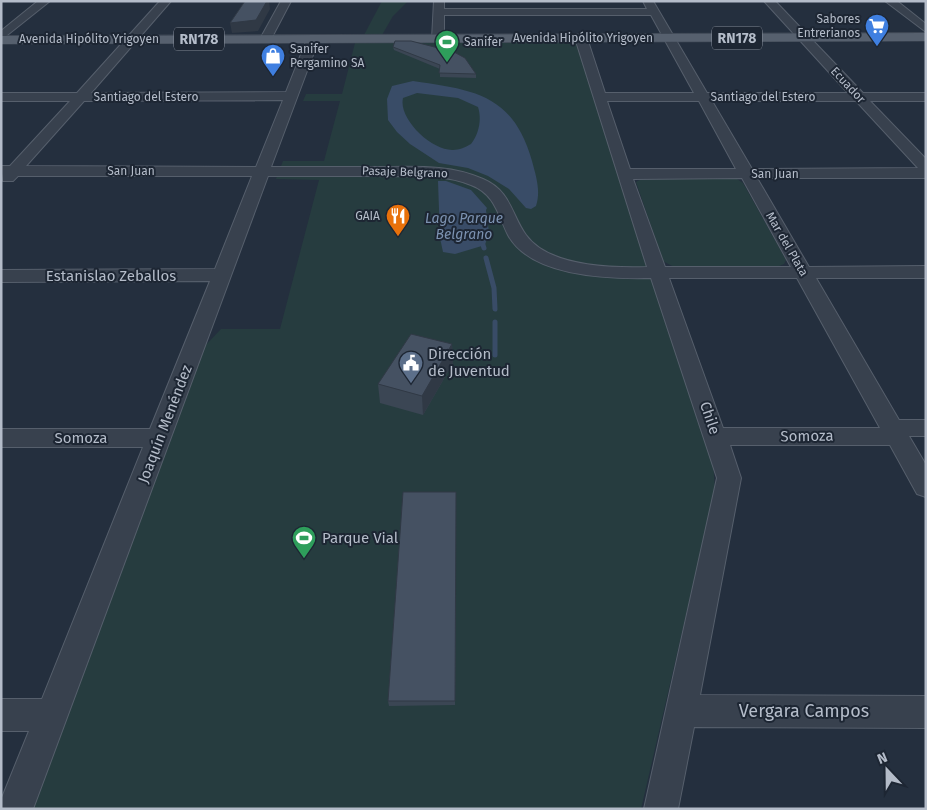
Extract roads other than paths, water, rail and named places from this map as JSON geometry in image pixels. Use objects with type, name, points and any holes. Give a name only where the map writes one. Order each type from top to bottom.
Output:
[{"type":"main road","name":"Avenida Hipólito Yrigoyen","points":[[1,38],[926,38]]},
{"type":"street","points":[[1,38],[45,1]]},
{"type":"street","points":[[1,186],[8,171],[82,97],[166,1]]},
{"type":"street","points":[[266,39],[286,1]]},
{"type":"street","name":"Mar del Plata","points":[[648,1],[926,487]]},
{"type":"street","name":"Ecuador","points":[[769,1],[926,168]]},
{"type":"street","points":[[890,1],[926,29]]},
{"type":"street","points":[[438,39],[439,7],[529,11],[654,12]]},
{"type":"street","name":"Chile","points":[[581,38],[624,174],[730,478],[661,809]]},
{"type":"street","name":"Joaquín Menéndez","points":[[15,809],[313,39]]},
{"type":"street","name":"Santiago del Estero","points":[[1,97],[291,96]]},
{"type":"street","name":"Santiago del Estero","points":[[600,98],[926,97]]},
{"type":"street","name":"Pasaje Belgrano","points":[[262,171],[409,170],[457,175],[478,182],[495,193],[505,207],[517,235],[534,252],[576,269],[610,273],[658,272]]},
{"type":"street","name":"San Juan","points":[[8,171],[262,171]]},
{"type":"street","name":"San Juan","points":[[624,174],[926,173]]},
{"type":"street","points":[[658,272],[926,272]]},
{"type":"street","name":"Estanislao Zeballos","points":[[1,276],[222,275]]},
{"type":"street","name":"Somoza","points":[[717,437],[894,432],[926,428]]},
{"type":"street","name":"Somoza","points":[[1,438],[160,438]]},
{"type":"street","name":"Vergara Campos","points":[[682,711],[926,712]]},
{"type":"street","points":[[1,716],[51,715]]},
{"type":"water","points":[[413,81],[455,88],[488,99],[502,109],[514,122],[524,139],[532,161],[538,189],[536,206],[531,209],[526,208],[509,189],[488,176],[468,168],[439,163],[410,144],[388,120],[387,99],[392,86]],"holes":[[[417,93],[458,98],[478,107],[480,121],[478,131],[471,144],[455,150],[445,149],[427,140],[411,124],[403,106],[403,98]]]},
{"type":"water","name":"Lago Parque Belgrano","points":[[438,181],[446,181],[471,190],[487,208],[489,232],[485,245],[455,254],[443,252],[440,238]]},
{"type":"waterway","points":[[486,258],[494,288],[495,309]]},
{"type":"waterway","points":[[495,322],[495,355]]},
{"type":"place","name":"Sabores Entrerianos","points":[[877,47]]},
{"type":"place","name":"Sanifer","points":[[447,63]]},
{"type":"place","name":"Sanifer Pergamino SA","points":[[273,77]]},
{"type":"place","name":"GAIA","points":[[398,237]]},
{"type":"place","name":"Dirección de Juventud","points":[[411,384]]},
{"type":"place","name":"Parque Vial","points":[[304,559]]}]
